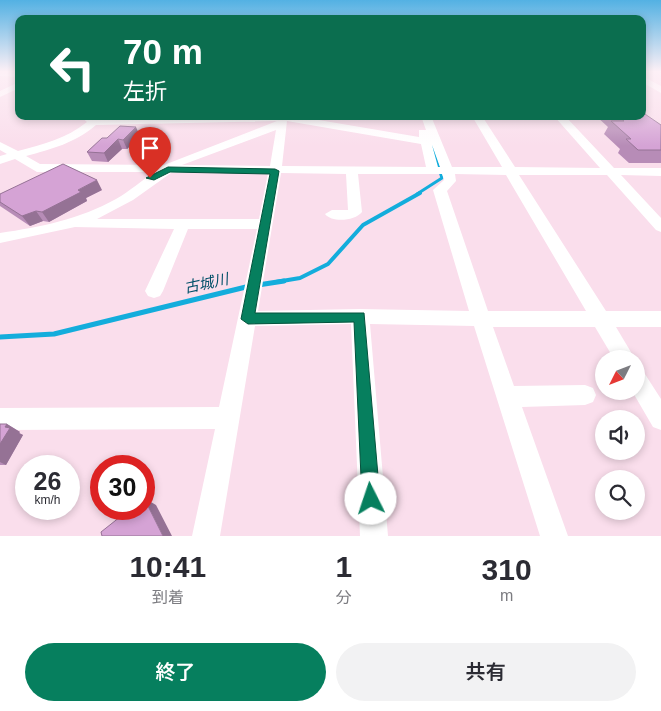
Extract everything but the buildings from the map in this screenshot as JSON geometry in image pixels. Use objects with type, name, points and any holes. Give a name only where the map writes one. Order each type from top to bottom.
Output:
[{"type":"street","points":[[0,160],[70,139],[88,120]]},
{"type":"street","points":[[206,536],[248,319],[283,120]]},
{"type":"street","points":[[0,238],[73,222],[113,206],[165,169],[283,120],[359,129],[426,142]]},
{"type":"street","points":[[358,120],[359,129]]},
{"type":"street","points":[[418,120],[426,142],[441,171],[450,181],[440,190],[554,536]]},
{"type":"street","points":[[427,120],[441,171]]},
{"type":"street","points":[[479,120],[620,350]]},
{"type":"street","points":[[563,120],[661,226]]},
{"type":"street","points":[[0,145],[37,168],[661,172]]},
{"type":"street","points":[[332,214],[349,215],[355,212],[352,171]]},
{"type":"street","points":[[73,222],[83,224],[265,224]]},
{"type":"street","points":[[154,291],[183,224]]},
{"type":"street","points":[[360,316],[374,536]]},
{"type":"street","points":[[248,319],[360,316],[481,319],[661,319]]},
{"type":"street","points":[[645,393],[661,419]]},
{"type":"street","points":[[507,397],[585,395]]},
{"type":"street","points":[[0,419],[228,418]]},
{"type":"waterway","name":"古城川","points":[[417,194],[442,178],[431,143]]},
{"type":"waterway","name":"古城川","points":[[276,282],[300,278],[328,264],[363,225],[420,193]]},
{"type":"waterway","name":"古城川","points":[[258,285],[284,281]]},
{"type":"waterway","name":"古城川","points":[[0,337],[54,334],[250,286]]},
{"type":"route","points":[[150,178],[168,169],[275,171],[248,319],[360,316],[371,499]]}]
